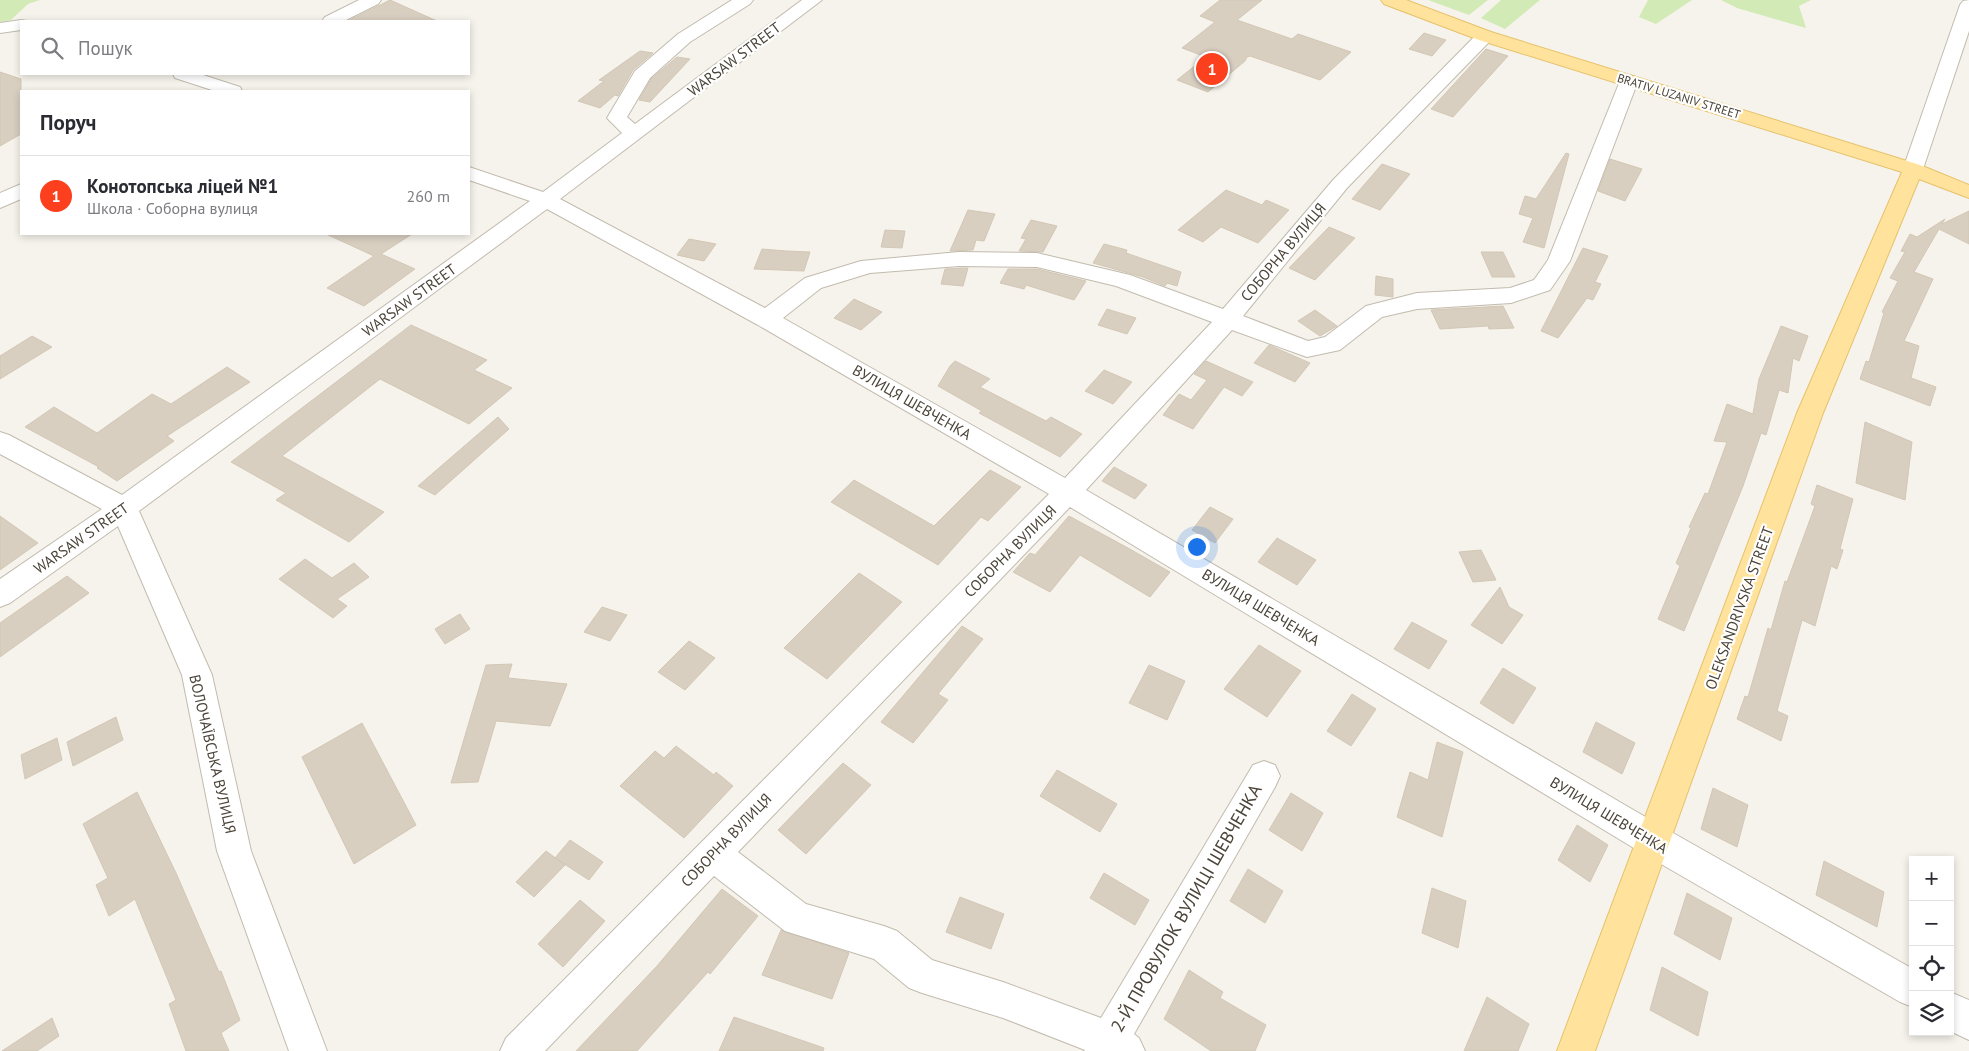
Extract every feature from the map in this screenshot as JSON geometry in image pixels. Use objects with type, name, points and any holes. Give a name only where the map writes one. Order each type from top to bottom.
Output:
[{"type":"main road","name":"BRATIV LUZANIV STREET","points":[[1390,0],[1485,36],[1914,169],[1969,192]]},
{"type":"main road","name":"OLEKSANDRIVSKA STREET","points":[[1576,1051],[1810,413],[1914,169]]},
{"type":"street","points":[[333,20],[372,0]]},
{"type":"street","points":[[634,134],[617,118],[642,75],[684,38],[744,0]]},
{"type":"street","name":"WARSAW STREET","points":[[0,595],[124,508],[546,200],[813,0]]},
{"type":"street","points":[[1914,169],[1969,5]]},
{"type":"street","points":[[0,28],[20,25]]},
{"type":"street","name":"СОБОРНА ВУЛИЦЯ","points":[[519,1051],[1068,492],[1227,320],[1340,184],[1485,36]]},
{"type":"street","points":[[184,75],[204,87],[226,90]]},
{"type":"street","points":[[204,87],[227,75]]},
{"type":"street","points":[[766,318],[813,283],[869,266],[959,259],[1037,260],[1122,280],[1307,349],[1332,344],[1374,311],[1417,302],[1511,294],[1542,285],[1559,261],[1629,81]]},
{"type":"street","name":"ВУЛИЦЯ ШЕВЧЕНКА","points":[[470,173],[546,200],[766,318],[1068,492],[1654,841],[1909,987]]},
{"type":"street","points":[[0,202],[20,191]]},
{"type":"street","points":[[0,442],[124,508]]},
{"type":"street","name":"ВОЛОЧАЇВСЬКА ВУЛИЦЯ","points":[[124,508],[197,675],[234,851],[308,1051]]},
{"type":"street","name":"2-Й ПРОВУЛОК ВУЛИЦІ ШЕВЧЕНКА","points":[[712,854],[798,919],[884,944],[922,976],[1003,1000],[1113,1047],[1264,776]]},
{"type":"street","points":[[1954,1012],[1969,1021]]},
{"type":"green space","points":[[0,0],[40,0],[28,4],[11,20],[0,22]]},
{"type":"green space","points":[[1428,0],[1488,0],[1469,15]]},
{"type":"green space","points":[[1501,0],[1540,0],[1505,29],[1481,18]]},
{"type":"green space","points":[[1648,0],[1692,0],[1656,24],[1639,17]]},
{"type":"green space","points":[[1721,0],[1811,0],[1799,6],[1806,28],[1737,8]]},
{"type":"building","points":[[390,0],[435,20],[350,20]]},
{"type":"building","points":[[1220,0],[1262,0],[1237,20],[1292,39],[1298,34],[1351,52],[1320,80],[1250,56],[1208,92],[1177,80],[1206,57],[1182,48],[1215,22],[1200,16]]},
{"type":"building","points":[[1424,33],[1446,40],[1432,56],[1409,49]]},
{"type":"building","points":[[1486,49],[1508,56],[1453,117],[1431,109]]},
{"type":"building","points":[[640,51],[653,53],[633,70],[618,96],[615,95],[600,108],[578,101],[604,81],[599,80]]},
{"type":"building","points":[[677,57],[690,59],[650,102],[639,100],[651,79]]},
{"type":"building","points":[[0,72],[21,79],[21,90],[20,135],[0,146]]},
{"type":"building","points":[[1566,153],[1569,154],[1544,248],[1523,242],[1533,218],[1519,214],[1525,196],[1536,199]]},
{"type":"building","points":[[1610,159],[1642,169],[1625,201],[1598,191]]},
{"type":"building","points":[[1382,164],[1410,174],[1380,210],[1352,199]]},
{"type":"building","points":[[1226,190],[1262,205],[1266,200],[1289,210],[1258,243],[1221,227],[1203,242],[1178,230]]},
{"type":"building","points":[[968,210],[995,214],[984,241],[976,240],[973,250],[950,251]]},
{"type":"building","points":[[1969,211],[1969,244],[1939,229],[1914,272],[1933,279],[1904,341],[1919,346],[1911,378],[1936,387],[1930,406],[1860,379],[1866,361],[1869,362],[1884,313],[1882,312],[1898,281],[1890,278],[1905,252],[1901,251],[1910,234],[1917,237],[1945,219],[1942,224]]},
{"type":"building","points":[[1031,220],[1057,226],[1043,252],[1019,251],[1026,239],[1021,238]]},
{"type":"building","points":[[1329,227],[1355,238],[1315,280],[1289,268]]},
{"type":"building","points":[[885,230],[905,231],[902,248],[881,247]]},
{"type":"building","points":[[328,235],[410,235],[381,254],[415,269],[364,306],[327,288],[374,256]]},
{"type":"building","points":[[689,239],[716,244],[704,261],[677,255]]},
{"type":"building","points":[[1104,244],[1127,250],[1126,253],[1181,272],[1177,286],[1167,283],[1165,286],[1143,277],[1093,263]]},
{"type":"building","points":[[1583,248],[1608,256],[1595,282],[1601,284],[1593,300],[1587,298],[1558,338],[1541,331]]},
{"type":"building","points":[[762,249],[810,252],[804,271],[754,269]]},
{"type":"building","points":[[1481,252],[1503,252],[1515,277],[1492,277]]},
{"type":"building","points":[[968,268],[963,286],[941,284],[945,269]]},
{"type":"building","points":[[1008,269],[1037,269],[1086,281],[1074,300],[1026,285],[1024,289],[1000,283]]},
{"type":"building","points":[[1376,276],[1393,279],[1393,297],[1375,295]]},
{"type":"building","points":[[854,299],[882,312],[861,330],[834,318]]},
{"type":"building","points":[[1503,306],[1514,328],[1489,329],[1488,326],[1440,329],[1431,310]]},
{"type":"building","points":[[1107,309],[1136,318],[1127,334],[1098,325]]},
{"type":"building","points":[[1315,310],[1337,326],[1320,336],[1298,321]]},
{"type":"building","points":[[411,325],[487,360],[474,370],[512,388],[469,424],[380,379],[282,456],[384,512],[349,542],[276,500],[286,493],[231,462]]},
{"type":"building","points":[[1781,326],[1808,336],[1799,361],[1793,358],[1788,393],[1779,390],[1766,435],[1761,433],[1743,486],[1684,631],[1658,619],[1680,566],[1676,563],[1691,528],[1689,527],[1705,493],[1708,494],[1727,442],[1714,441],[1727,404],[1753,414],[1759,379]]},
{"type":"building","points":[[32,336],[52,347],[0,379],[0,356]]},
{"type":"building","points":[[1269,345],[1310,363],[1295,382],[1254,363]]},
{"type":"building","points":[[955,361],[990,379],[980,387],[1046,421],[1051,417],[1082,434],[1060,457],[979,413],[982,411],[938,386]]},
{"type":"building","points":[[1206,361],[1253,382],[1242,396],[1224,387],[1193,429],[1163,415],[1179,394],[1191,400],[1207,380],[1194,374]]},
{"type":"building","points":[[227,367],[250,382],[167,436],[174,441],[117,481],[97,468],[99,467],[25,427],[54,407],[97,433],[152,394],[171,404]]},
{"type":"building","points":[[1104,370],[1132,382],[1113,404],[1085,391]]},
{"type":"building","points":[[498,417],[509,429],[435,495],[418,486]]},
{"type":"building","points":[[1865,422],[1912,442],[1905,500],[1856,483]]},
{"type":"building","points":[[1114,467],[1147,485],[1135,499],[1102,481]]},
{"type":"building","points":[[990,470],[1021,487],[988,521],[981,517],[938,565],[831,502],[854,480],[934,526]]},
{"type":"building","points":[[1817,485],[1853,499],[1840,549],[1843,550],[1837,569],[1831,566],[1815,626],[1802,620],[1777,711],[1788,716],[1781,741],[1737,719],[1745,696],[1748,697],[1768,628],[1771,630],[1785,581],[1787,582],[1815,506],[1811,504]]},
{"type":"building","points":[[1210,507],[1233,519],[1215,543],[1192,530]]},
{"type":"building","points":[[0,516],[38,543],[0,570]]},
{"type":"building","points":[[1069,516],[1170,572],[1150,597],[1080,555],[1050,592],[1013,572],[1030,553],[1035,555]]},
{"type":"building","points":[[1277,538],[1316,560],[1297,585],[1258,562]]},
{"type":"building","points":[[1481,550],[1496,580],[1473,582],[1459,552]]},
{"type":"building","points":[[305,559],[332,578],[354,563],[369,577],[337,599],[347,606],[333,618],[279,579]]},
{"type":"building","points":[[859,573],[902,602],[827,679],[784,648]]},
{"type":"building","points":[[67,576],[89,593],[0,657],[0,623]]},
{"type":"building","points":[[1500,587],[1509,607],[1523,615],[1502,644],[1471,625]]},
{"type":"building","points":[[602,607],[627,615],[610,641],[584,632]]},
{"type":"building","points":[[460,614],[470,629],[445,644],[435,629]]},
{"type":"building","points":[[1412,622],[1447,641],[1429,669],[1394,649]]},
{"type":"building","points":[[962,626],[983,639],[938,694],[948,700],[913,743],[881,722]]},
{"type":"building","points":[[689,641],[715,658],[685,690],[658,672]]},
{"type":"building","points":[[1259,645],[1301,671],[1267,717],[1224,689]]},
{"type":"building","points":[[512,664],[508,678],[567,684],[550,726],[496,721],[478,782],[451,783],[486,665]]},
{"type":"building","points":[[1149,665],[1185,681],[1167,720],[1129,703]]},
{"type":"building","points":[[1503,668],[1536,688],[1513,724],[1480,703]]},
{"type":"building","points":[[1352,694],[1376,709],[1351,746],[1327,731]]},
{"type":"building","points":[[116,717],[123,740],[73,766],[67,742]]},
{"type":"building","points":[[1596,722],[1635,743],[1622,774],[1583,752]]},
{"type":"building","points":[[362,723],[416,825],[354,864],[302,757]]},
{"type":"building","points":[[57,738],[62,760],[25,779],[21,755]]},
{"type":"building","points":[[1437,742],[1463,752],[1442,837],[1397,817],[1410,772],[1428,780]]},
{"type":"building","points":[[676,746],[714,775],[716,772],[733,786],[684,838],[620,786],[655,751],[664,758]]},
{"type":"building","points":[[843,763],[871,785],[806,854],[778,830]]},
{"type":"building","points":[[1057,770],[1117,804],[1100,832],[1040,796]]},
{"type":"building","points":[[1713,788],[1748,805],[1737,847],[1701,829]]},
{"type":"building","points":[[137,792],[176,873],[219,972],[221,971],[240,1020],[221,1033],[229,1051],[186,1051],[169,1004],[176,1000],[135,899],[109,916],[96,885],[108,878],[83,824]]},
{"type":"building","points":[[1291,793],[1323,813],[1302,851],[1269,830]]},
{"type":"building","points":[[1577,825],[1608,845],[1590,882],[1558,860]]},
{"type":"building","points":[[570,840],[603,862],[589,880],[555,858]]},
{"type":"building","points":[[546,851],[565,865],[534,897],[516,882]]},
{"type":"building","points":[[1824,861],[1884,892],[1877,927],[1816,895]]},
{"type":"building","points":[[1248,869],[1283,891],[1265,923],[1230,901]]},
{"type":"building","points":[[1104,873],[1149,900],[1135,925],[1090,898]]},
{"type":"building","points":[[1432,888],[1466,901],[1458,948],[1422,933]]},
{"type":"building","points":[[722,889],[758,916],[710,974],[708,972],[637,1051],[576,1051],[657,966]]},
{"type":"building","points":[[1687,893],[1732,918],[1720,960],[1674,934]]},
{"type":"building","points":[[960,897],[1004,914],[991,949],[946,932]]},
{"type":"building","points":[[580,900],[605,921],[563,967],[538,944]]},
{"type":"building","points":[[781,930],[849,953],[832,999],[762,975]]},
{"type":"building","points":[[1662,967],[1708,992],[1698,1036],[1650,1010]]},
{"type":"building","points":[[1189,970],[1223,992],[1220,998],[1266,1025],[1255,1051],[1211,1051],[1164,1019]]},
{"type":"building","points":[[1487,997],[1529,1024],[1518,1051],[1464,1051]]},
{"type":"building","points":[[734,1017],[824,1048],[823,1051],[719,1051]]},
{"type":"building","points":[[52,1018],[59,1036],[37,1051],[2,1051]]},
{"type":"place","name":"Конотопська ліцей №1","points":[[1212,69]]}]
